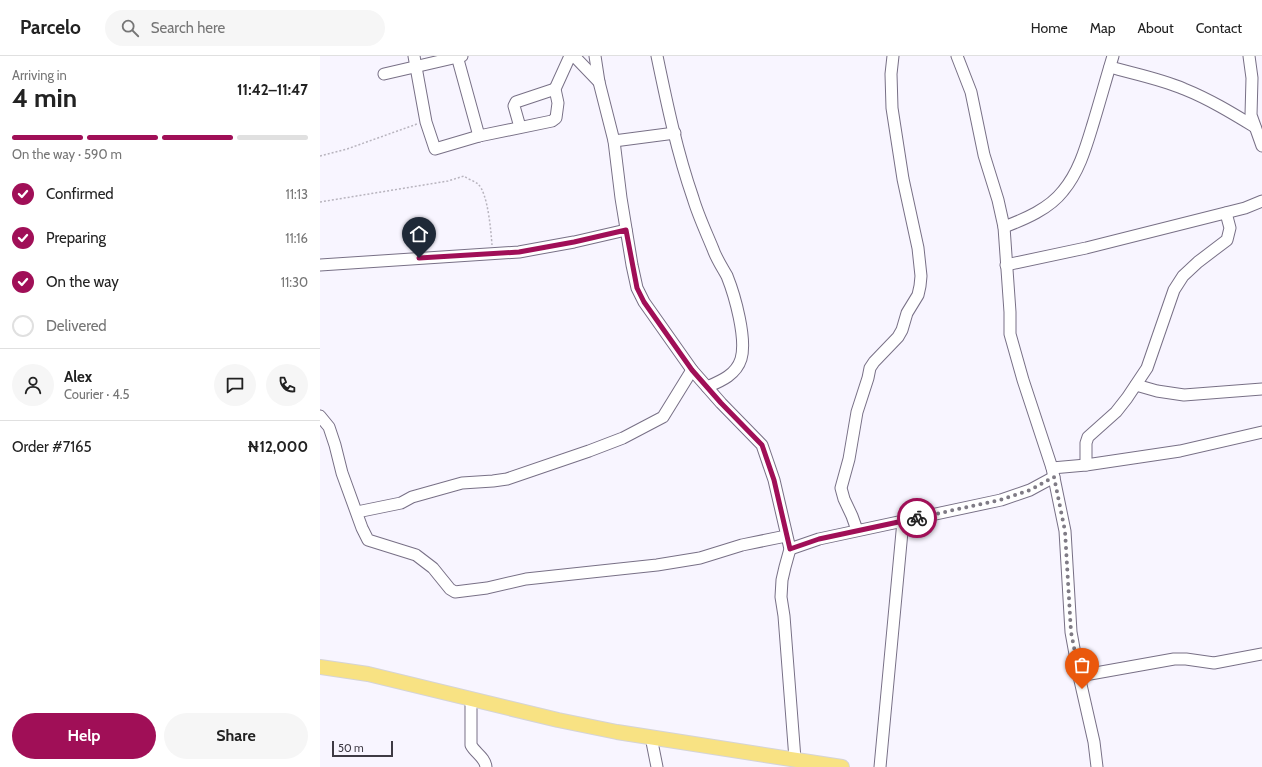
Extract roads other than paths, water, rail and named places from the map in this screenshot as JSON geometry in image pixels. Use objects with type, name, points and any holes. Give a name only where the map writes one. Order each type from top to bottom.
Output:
[{"type":"main road","points":[[320,667],[368,674],[610,731],[794,759],[827,766],[842,767]]},
{"type":"street","points":[[384,74],[415,61],[459,56],[479,136]]},
{"type":"street","points":[[415,61],[426,122],[435,149],[479,136],[552,121],[556,118],[558,103],[555,89],[570,56]]},
{"type":"street","points":[[574,56],[599,82]]},
{"type":"street","points":[[595,56],[599,82],[614,141],[626,230],[637,288],[644,302],[692,370],[762,445],[774,480],[790,549],[785,567],[781,597],[784,616],[794,759]]},
{"type":"street","points":[[657,56],[682,166],[693,200],[713,251],[727,277],[737,309],[743,338],[741,359],[736,370],[725,379],[707,387]]},
{"type":"street","points":[[857,530],[841,488],[849,459],[857,412],[870,368],[898,337],[902,330],[907,313],[918,295],[921,276],[918,248],[903,179],[892,108],[890,74],[893,56]]},
{"type":"street","points":[[957,56],[972,92],[984,155],[998,200],[1004,227],[1010,312],[1010,334],[1053,473],[1065,531],[1071,632],[1094,742],[1097,767]]},
{"type":"street","points":[[1249,56],[1252,78],[1251,115],[1262,146]]},
{"type":"street","points":[[1004,227],[1030,217],[1055,199],[1063,191],[1085,150],[1112,61],[1184,88],[1221,106],[1255,128]]},
{"type":"street","points":[[520,127],[514,106],[516,102],[555,89]]},
{"type":"street","points":[[614,141],[674,133]]},
{"type":"street","points":[[1006,265],[1086,248],[1226,213],[1262,201]]},
{"type":"street","points":[[1086,465],[1086,443],[1088,437],[1116,412],[1147,368],[1164,315],[1174,290],[1183,276],[1198,262],[1228,240],[1230,228],[1226,213]]},
{"type":"street","points":[[320,265],[519,252],[626,230]]},
{"type":"street","points":[[357,512],[401,503],[412,498],[462,483],[507,479],[623,438],[662,417],[692,370]]},
{"type":"street","points":[[1136,385],[1157,391],[1184,395],[1262,389]]},
{"type":"street","points":[[320,416],[329,427],[342,473],[362,528],[368,540],[416,555],[432,568],[450,589],[456,592],[487,588],[526,579],[657,565],[700,558],[742,545],[786,536]]},
{"type":"street","points":[[790,549],[819,539],[857,530],[1000,500],[1030,490],[1053,473],[1086,465],[1180,450],[1262,432]]},
{"type":"street","points":[[880,767],[904,521]]},
{"type":"street","points":[[1079,676],[1174,659],[1186,658],[1214,663],[1262,654]]},
{"type":"street","points":[[471,699],[471,745],[484,761],[486,767]]},
{"type":"street","points":[[651,737],[657,767]]}]
